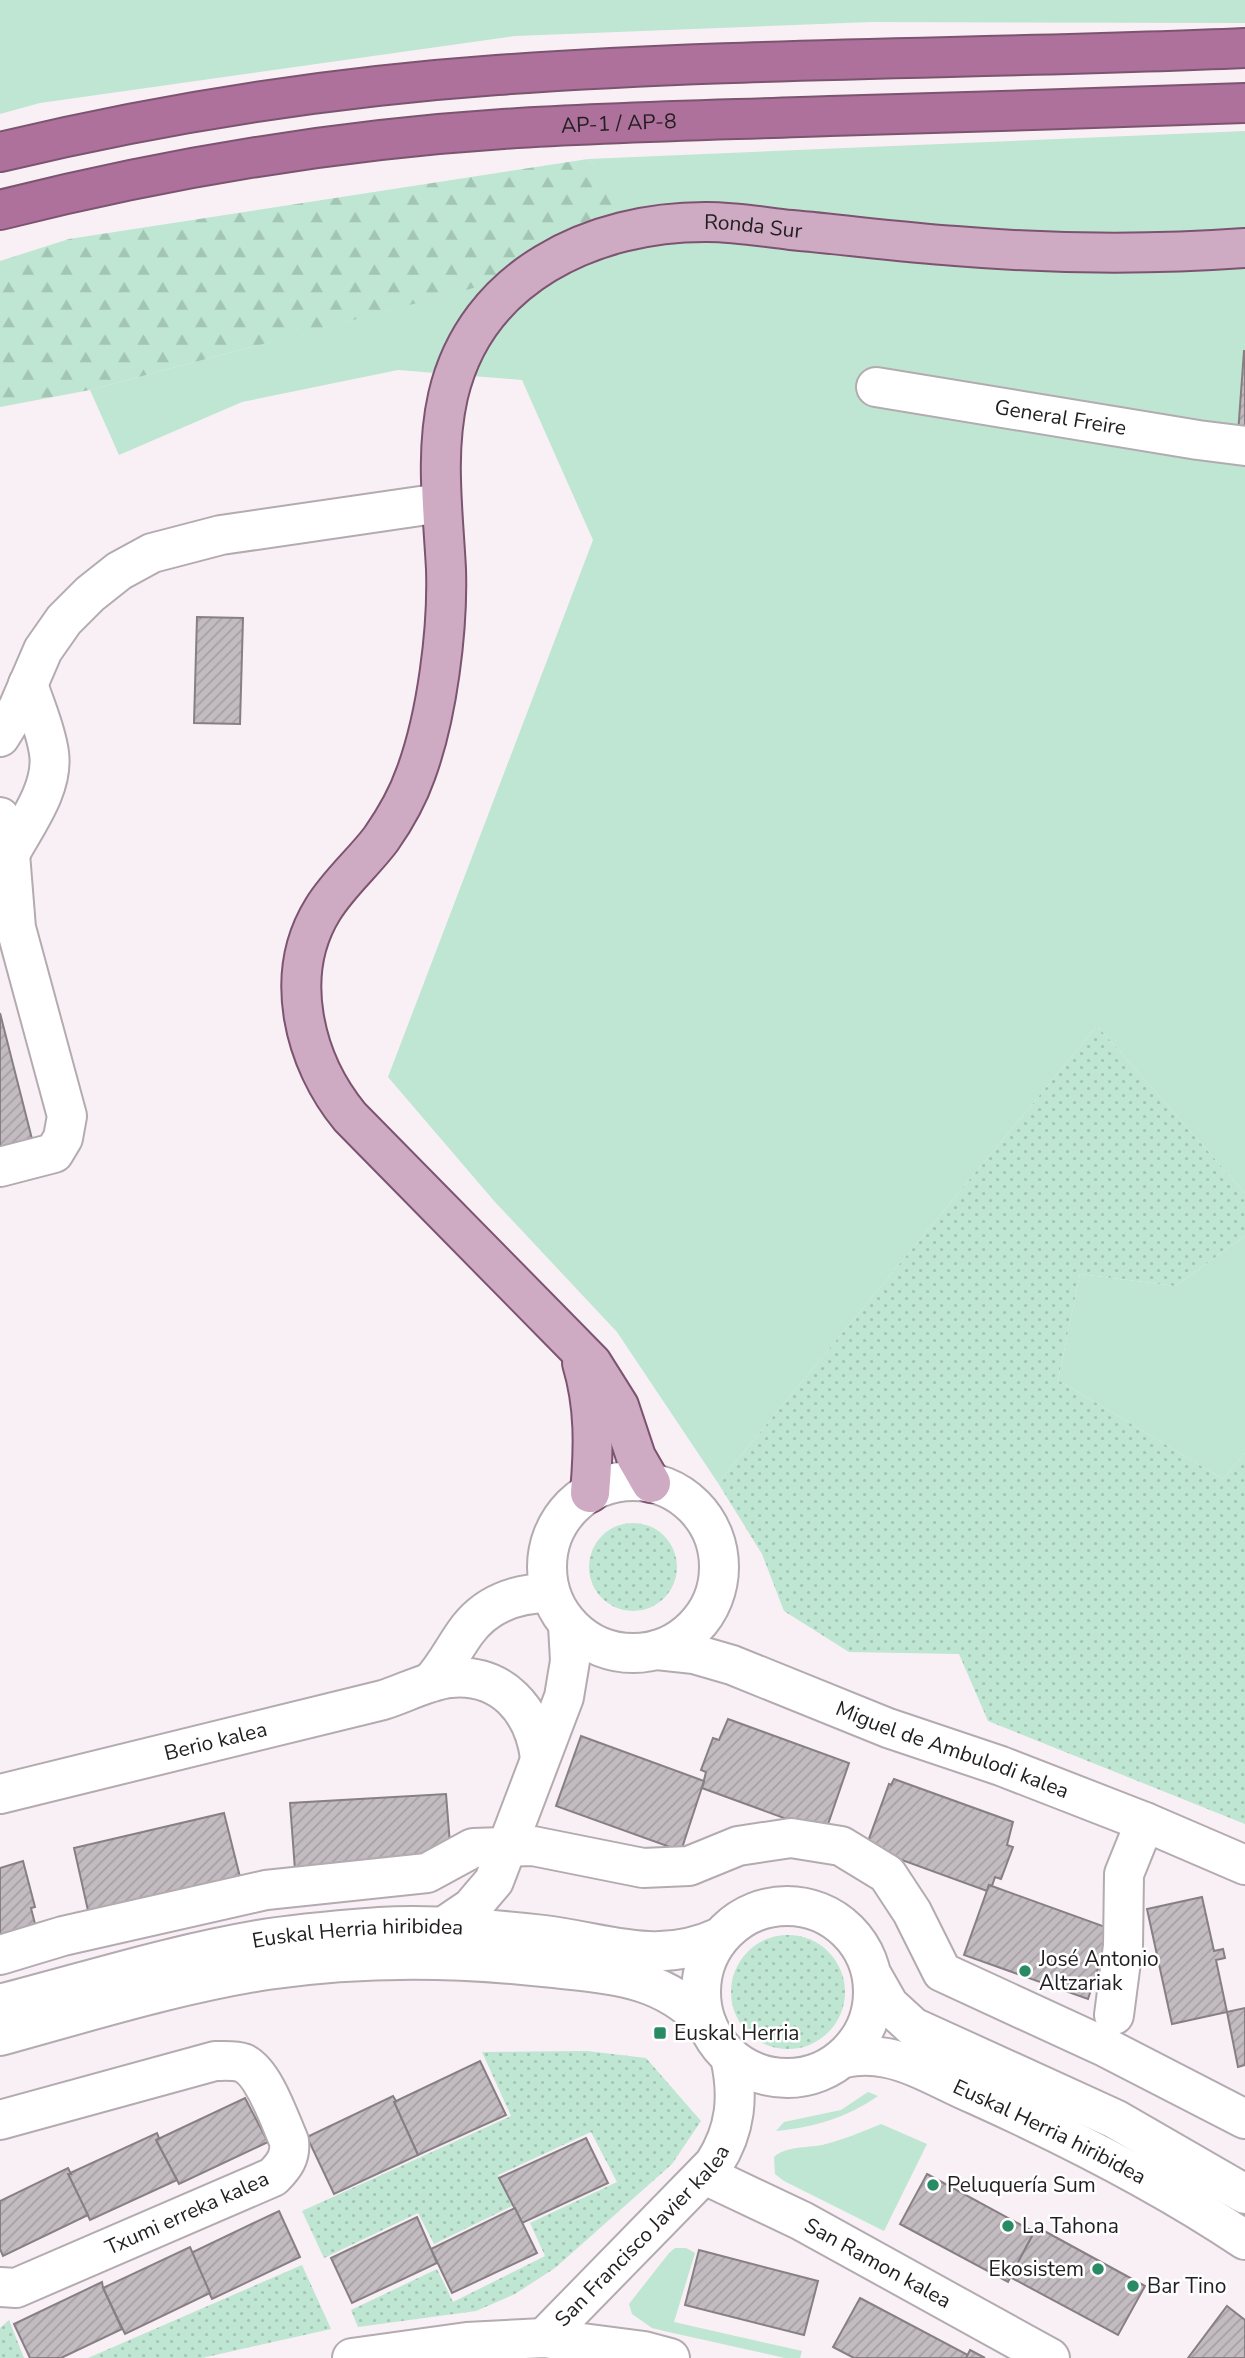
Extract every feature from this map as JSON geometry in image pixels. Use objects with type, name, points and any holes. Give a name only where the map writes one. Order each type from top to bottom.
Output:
[{"type":"highway","points":[[0,152],[247,102],[494,75],[657,65],[1245,48]]},
{"type":"highway","name":"AP-1 / AP-8","points":[[0,210],[137,180],[258,158],[378,142],[500,130],[674,121],[1245,103]]},
{"type":"main road","name":"Ronda Sur","points":[[651,1483],[636,1457],[619,1406],[607,1384],[576,1344],[350,1117],[333,1096],[320,1073],[310,1048],[304,1021],[304,965],[321,913],[381,839],[415,776],[426,742],[444,624],[446,574],[440,463],[446,407],[458,363],[473,332],[494,305],[547,261],[609,236],[641,228],[706,222],[1020,251],[1113,253],[1245,248]]},
{"type":"main road","points":[[576,1344],[587,1381],[593,1419],[594,1456],[590,1493]]},
{"type":"street","name":"General Freire","points":[[876,387],[1245,446]]},
{"type":"street","points":[[0,737],[18,708],[43,650],[64,620],[90,594],[119,571],[152,553],[221,535],[441,503]]},
{"type":"street","points":[[10,854],[49,777],[49,753],[28,684]]},
{"type":"street","points":[[0,817],[10,854],[16,928],[67,1116],[63,1138],[54,1153],[0,1167]]},
{"type":"street","points":[[443,1927],[471,1908],[494,1881],[564,1697],[570,1661],[559,1609],[547,1574],[547,1555],[552,1536],[561,1519],[574,1504],[609,1484],[630,1481],[651,1483],[672,1491],[691,1503],[706,1521],[716,1542],[719,1564],[717,1587],[709,1608],[695,1626],[678,1641],[595,1670],[564,1697]]},
{"type":"street","points":[[431,1682],[445,1667],[465,1632],[494,1605],[531,1593],[559,1609],[582,1638],[599,1647],[617,1652],[646,1652]]},
{"type":"street","name":"Miguel de Ambulodi kalea","points":[[646,1652],[694,1654],[732,1665],[888,1728],[1001,1766],[1145,1822],[1245,1865]]},
{"type":"street","name":"Berio kalea","points":[[0,1794],[383,1700],[431,1682],[450,1678],[469,1678],[488,1683],[505,1692],[531,1721],[538,1739],[540,1758]]},
{"type":"street","points":[[1114,2015],[1123,1946],[1124,1874],[1145,1822]]},
{"type":"street","points":[[0,1955],[63,1936],[266,1890],[427,1874],[473,1848],[533,1846],[643,1868],[689,1866],[738,1846],[790,1838],[841,1846],[887,1874],[912,1912],[942,1972],[1107,2048],[1245,2119]]},
{"type":"street","points":[[507,1847],[506,1863],[513,1895],[532,1924],[544,1935]]},
{"type":"street","points":[[777,1906],[799,1906],[820,1912],[839,1923],[855,1938],[867,1957],[873,1977],[874,1999],[869,2021],[859,2041],[844,2058],[809,2076],[768,2077],[748,2069],[730,2057],[716,2042],[702,2006],[703,1970],[720,1937],[736,1922],[756,1911],[777,1906]]},
{"type":"street","name":"Euskal Herria hiribidea","points":[[0,2004],[200,1951],[260,1939],[382,1927],[443,1927],[544,1935],[650,1952],[686,1950],[720,1937]]},
{"type":"street","name":"Euskal Herria hiribidea","points":[[0,2036],[208,1981],[290,1967],[385,1959],[503,1962],[644,1982],[680,1999],[707,2024]]},
{"type":"street","name":"Euskal Herria hiribidea","points":[[873,1977],[889,2005],[912,2027],[1115,2119],[1245,2194]]},
{"type":"street","name":"Euskal Herria hiribidea","points":[[844,2058],[859,2055],[890,2059],[1009,2110],[1100,2153],[1208,2215],[1245,2240]]},
{"type":"street","name":"San Francisco Javier kalea","points":[[542,2348],[705,2175],[723,2151],[732,2127],[736,2092],[730,2057]]},
{"type":"street","name":"Txumi erreka kalea","points":[[0,2120],[215,2061],[245,2063],[261,2081],[289,2141],[288,2159],[273,2177],[16,2288],[0,2287]]},
{"type":"street","name":"San Francisco Javier kalea","points":[[732,2127],[757,2100],[790,2078]]},
{"type":"street","name":"San Ramon kalea","points":[[705,2175],[802,2221],[1050,2358]]},
{"type":"street","points":[[352,2358],[460,2350],[542,2348],[643,2351],[670,2358]]},
{"type":"green space","points":[[0,0],[1245,0],[1245,23],[871,22],[515,36],[40,103],[0,114]]},
{"type":"green space","points":[[1245,131],[1245,1193],[1097,1026],[718,1483],[617,1332],[495,1202],[388,1077],[593,540],[522,380],[398,370],[242,402],[119,455],[90,390],[668,236],[588,159]]},
{"type":"green space","points":[[588,159],[669,236],[90,390],[0,407],[0,261],[69,239]]},
{"type":"green space","points":[[1097,1026],[1245,1193],[1245,1236],[1175,1286],[1080,1274],[1058,1380],[1223,1479],[1245,1453],[1245,1824],[988,1721],[959,1654],[849,1652],[784,1611],[762,1554],[718,1483]]},
{"type":"green space","points":[[1245,1236],[1245,1453],[1223,1479],[1058,1380],[1080,1274],[1175,1286]]},
{"type":"green space","points":[[633,1523],[658,1530],[670,1542],[677,1567],[670,1592],[658,1604],[633,1611],[608,1604],[596,1592],[589,1567],[596,1542],[608,1530]]},
{"type":"green space","points":[[788,1935],[810,1940],[828,1952],[840,1970],[845,1992],[840,2014],[828,2032],[810,2044],[788,2049],[766,2044],[748,2032],[736,2014],[731,1992],[736,1970],[748,1952],[766,1940]]},
{"type":"green space","points":[[587,2051],[646,2058],[701,2121],[672,2164],[555,2268],[515,2294],[476,2311],[358,2327],[351,2310],[437,2269],[453,2302],[545,2256],[530,2223],[617,2182],[591,2132],[498,2175],[512,2206],[434,2244],[418,2213],[324,2258],[302,2211],[511,2116],[482,2052]]},
{"type":"green space","points":[[868,2092],[878,2096],[842,2116],[804,2127],[776,2131],[784,2122],[841,2110]]},
{"type":"green space","points":[[881,2124],[927,2144],[884,2231],[775,2174],[774,2157],[779,2153],[822,2145]]},
{"type":"green space","points":[[675,2248],[686,2248],[695,2253],[674,2322],[802,2351],[800,2358],[785,2358],[652,2328],[632,2314],[629,2304]]},
{"type":"green space","points":[[302,2265],[331,2329],[202,2358],[88,2358]]},
{"type":"green space","points":[[9,2320],[24,2358],[0,2358],[0,2328]]},
{"type":"building","points":[[1244,351],[1245,434],[1238,434]]},
{"type":"building","points":[[197,617],[243,618],[240,724],[194,723]]},
{"type":"building","points":[[0,1013],[32,1139],[0,1147]]},
{"type":"building","points":[[728,1719],[849,1763],[825,1833],[702,1788],[706,1772],[701,1770],[713,1738],[719,1740]]},
{"type":"building","points":[[581,1736],[704,1781],[681,1851],[556,1806]]},
{"type":"building","points":[[894,1779],[1013,1822],[1007,1845],[1013,1847],[1001,1879],[995,1877],[987,1891],[866,1847],[889,1784],[891,1785]]},
{"type":"building","points":[[446,1794],[451,1857],[295,1870],[290,1803]]},
{"type":"building","points":[[224,1813],[240,1877],[89,1915],[74,1848]]},
{"type":"building","points":[[23,1861],[35,1907],[31,1908],[37,1932],[0,1943],[0,1868]]},
{"type":"building","points":[[989,1885],[1111,1929],[1088,1999],[964,1955]]},
{"type":"building","points":[[1202,1897],[1214,1951],[1223,1949],[1225,1958],[1216,1960],[1227,2012],[1172,2024],[1147,1909]]},
{"type":"building","points":[[1245,2008],[1245,2065],[1238,2067],[1227,2012]]},
{"type":"building","points":[[480,2061],[506,2115],[418,2155],[394,2102]]},
{"type":"building","points":[[393,2096],[418,2155],[334,2194],[307,2137]]},
{"type":"building","points":[[245,2098],[268,2142],[179,2184],[156,2140]]},
{"type":"building","points":[[157,2133],[159,2138],[156,2140],[177,2180],[90,2220],[68,2174]]},
{"type":"building","points":[[586,2138],[608,2183],[522,2223],[499,2178]]},
{"type":"building","points":[[68,2168],[71,2174],[68,2174],[88,2215],[3,2256],[0,2249],[0,2201]]},
{"type":"building","points":[[927,2174],[1034,2232],[1008,2282],[900,2224]]},
{"type":"building","points":[[515,2208],[537,2253],[452,2293],[431,2249]]},
{"type":"building","points":[[279,2211],[300,2257],[212,2299],[191,2253]]},
{"type":"building","points":[[417,2217],[437,2263],[352,2303],[331,2258]]},
{"type":"building","points":[[1037,2227],[1145,2286],[1118,2335],[1010,2277]]},
{"type":"building","points":[[190,2247],[210,2293],[125,2334],[103,2288]]},
{"type":"building","points":[[699,2250],[818,2281],[804,2335],[685,2305]]},
{"type":"building","points":[[102,2282],[122,2329],[61,2358],[30,2358],[14,2324]]},
{"type":"building","points":[[860,2298],[968,2355],[966,2358],[854,2358],[833,2347]]},
{"type":"building","points":[[1227,2306],[1245,2320],[1245,2358],[1188,2358]]},
{"type":"building","points":[[970,2350],[985,2358],[966,2358]]},
{"type":"place","name":"José Antonio Altzariak","points":[[1025,1971]]},
{"type":"place","name":"Euskal Herria","points":[[660,2033]]},
{"type":"place","name":"Peluquería Sum","points":[[933,2185]]},
{"type":"place","name":"La Tahona","points":[[1008,2226]]},
{"type":"place","name":"Ekosistem","points":[[1098,2269]]},
{"type":"place","name":"Bar Tino","points":[[1133,2286]]}]
